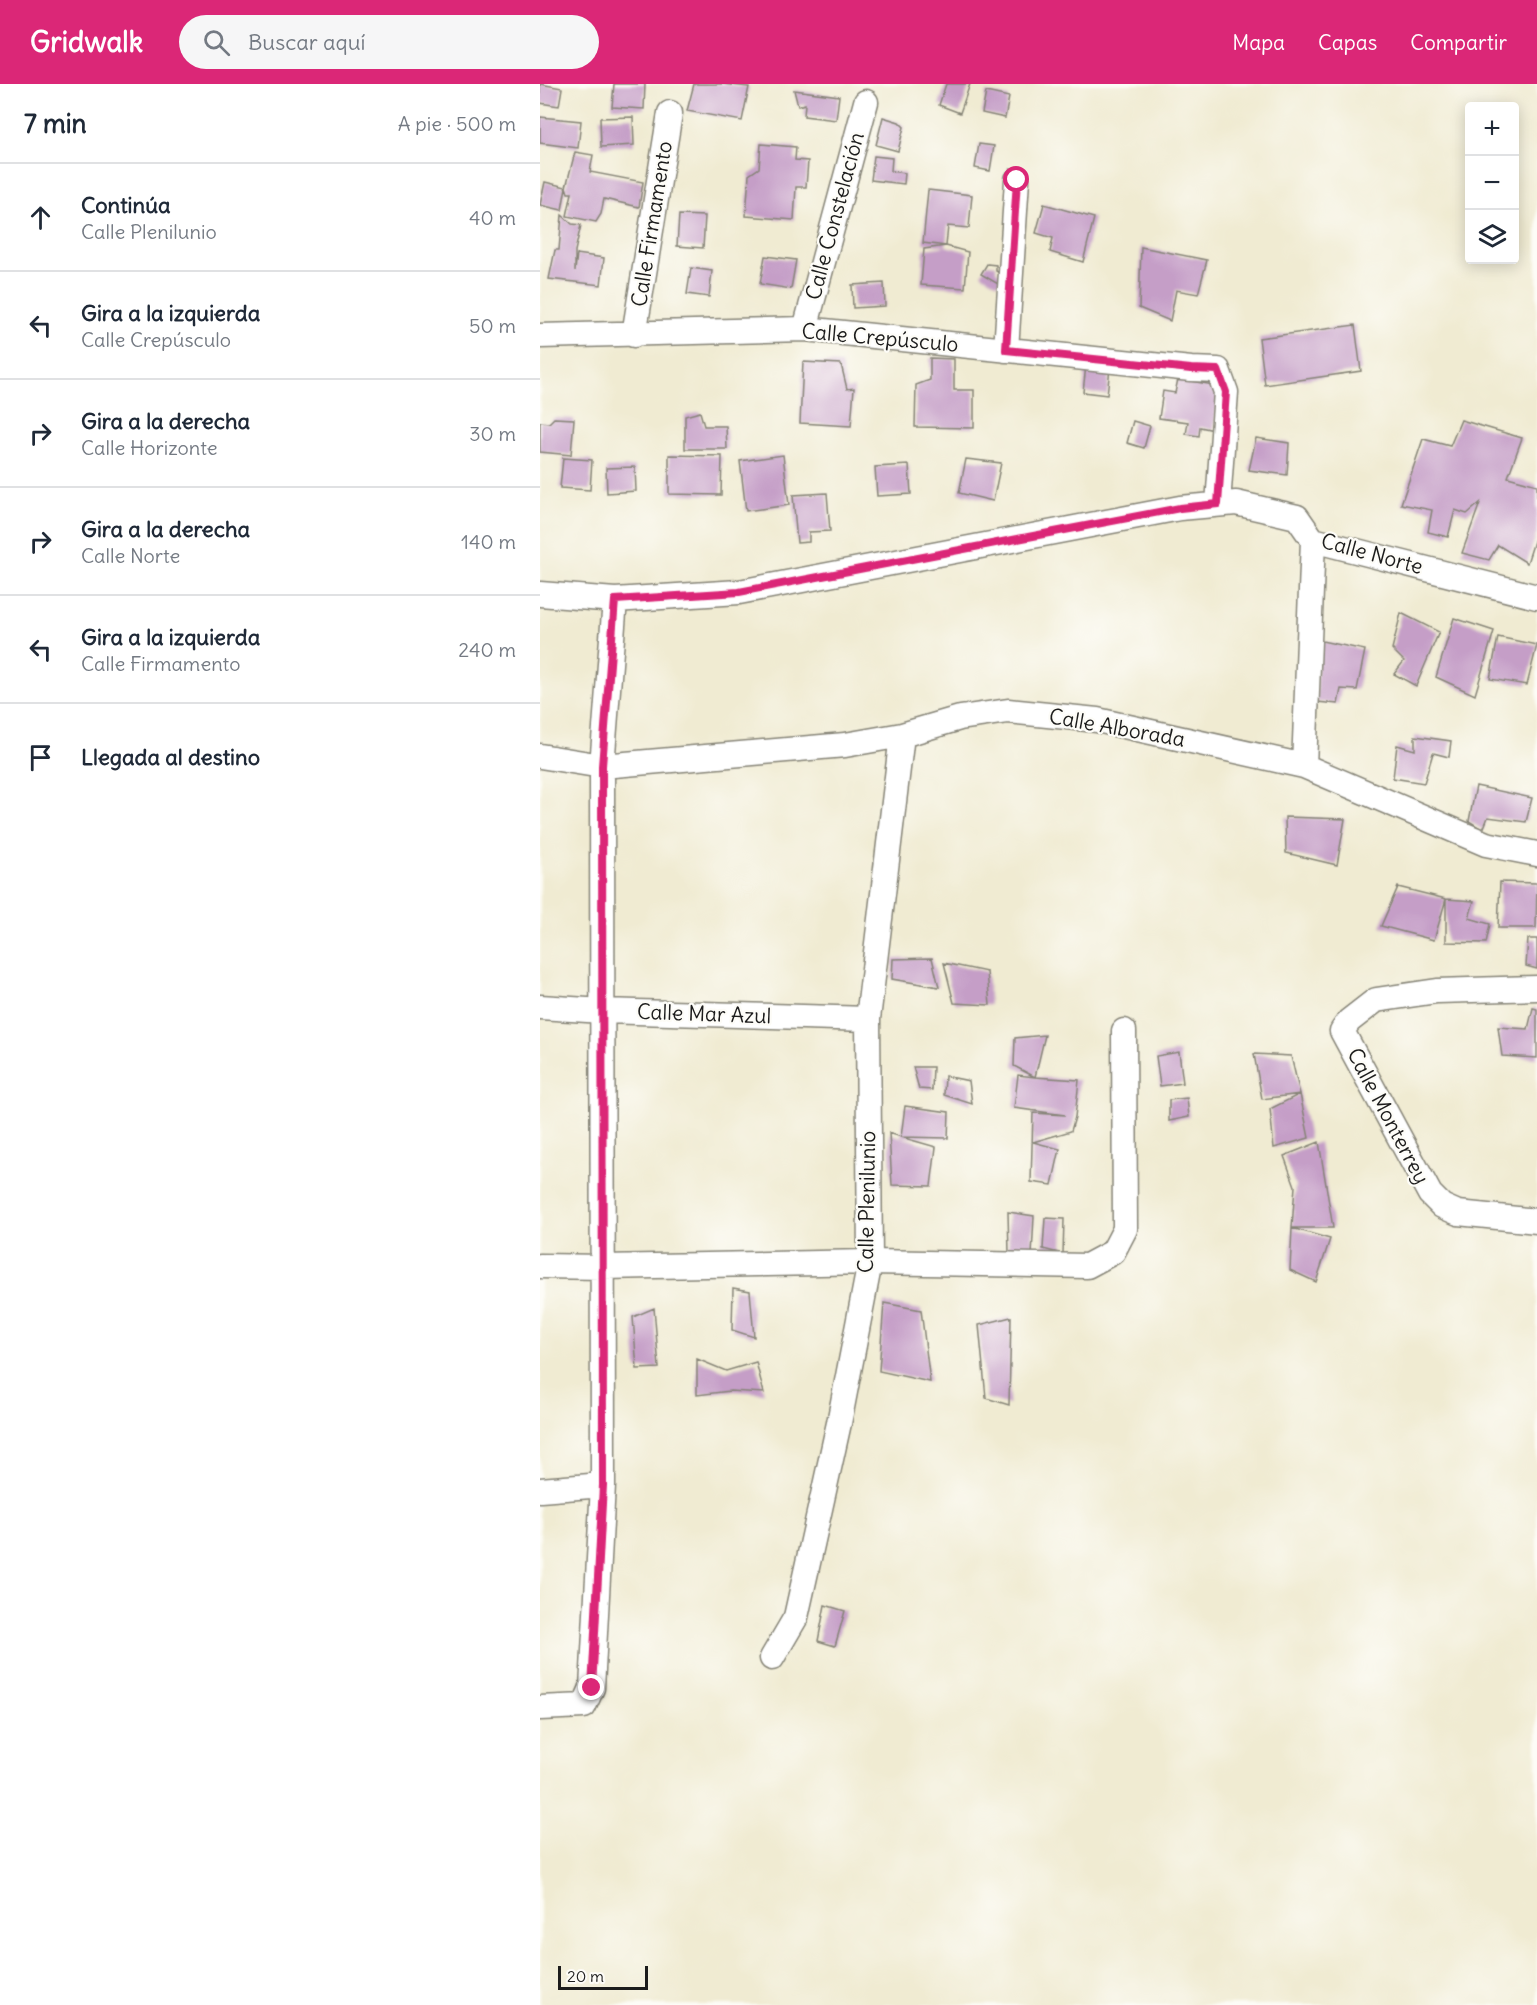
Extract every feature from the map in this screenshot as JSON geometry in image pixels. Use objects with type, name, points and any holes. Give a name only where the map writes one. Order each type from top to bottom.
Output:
[{"type":"street","name":"Calle Constelación","points":[[805,329],[866,102]]},
{"type":"street","name":"Calle Firmamento","points":[[634,334],[670,113]]},
{"type":"street","points":[[1006,350],[1017,180]]},
{"type":"street","name":"Calle Crepúsculo","points":[[540,336],[805,329],[1218,370],[1226,392],[1218,504]]},
{"type":"street","name":"Calle Norte","points":[[540,594],[615,600],[739,592],[1180,508],[1236,503],[1297,517],[1313,540],[1537,597]]},
{"type":"street","points":[[1304,766],[1313,540]]},
{"type":"street","points":[[540,1708],[584,1706],[592,1688],[603,1485],[602,766],[615,600]]},
{"type":"street","name":"Calle Alborada","points":[[540,756],[602,766],[846,745],[902,735],[960,718],[1008,711],[1098,720],[1304,766],[1486,844],[1537,854]]},
{"type":"street","name":"Calle Plenilunio","points":[[772,1658],[796,1617],[839,1423],[870,1262],[868,1019],[902,735]]},
{"type":"street","name":"Calle Monterrey","points":[[1537,988],[1437,991],[1376,1000],[1349,1021],[1342,1031],[1430,1194],[1442,1206],[1458,1213],[1537,1221]]},
{"type":"street","name":"Calle Mar Azul","points":[[540,1007],[868,1019]]},
{"type":"street","points":[[540,1266],[870,1262],[1087,1266],[1113,1252],[1125,1229],[1124,1032]]},
{"type":"street","points":[[540,1490],[603,1485]]},
{"type":"building","points":[[540,84],[562,88],[559,106],[540,103]]},
{"type":"building","points":[[614,84],[645,84],[644,109],[612,107]]},
{"type":"building","points":[[694,84],[749,87],[742,121],[687,111]]},
{"type":"building","points":[[946,84],[970,84],[960,113],[939,105]]},
{"type":"building","points":[[794,90],[839,96],[836,120],[804,116],[805,104],[798,106]]},
{"type":"building","points":[[986,92],[1009,97],[1005,118],[982,113]]},
{"type":"building","points":[[540,117],[581,121],[578,148],[540,143]]},
{"type":"building","points":[[633,117],[634,145],[601,147],[600,118]]},
{"type":"building","points":[[883,117],[899,122],[904,127],[898,151],[876,145]]},
{"type":"building","points":[[761,144],[796,147],[795,160],[808,161],[806,187],[796,187],[794,220],[746,216],[749,175],[759,168]]},
{"type":"building","points":[[979,144],[994,146],[990,171],[975,168]]},
{"type":"building","points":[[575,152],[593,155],[590,172],[643,182],[639,207],[604,199],[601,214],[596,222],[567,216],[572,193],[568,193],[566,187]]},
{"type":"building","points":[[874,156],[892,158],[891,171],[905,173],[904,184],[871,180]]},
{"type":"building","points":[[545,182],[566,187],[562,210],[540,205]]},
{"type":"building","points":[[928,190],[972,195],[969,228],[948,226],[946,246],[923,243]]},
{"type":"building","points":[[1044,204],[1094,218],[1083,262],[1050,252],[1053,238],[1036,233]]},
{"type":"building","points":[[562,215],[572,224],[581,225],[575,251],[575,271],[577,254],[604,258],[601,285],[549,279],[555,250],[559,250]]},
{"type":"building","points":[[679,215],[705,216],[703,248],[677,246]]},
{"type":"building","points":[[946,246],[968,252],[965,288],[921,285],[924,249]]},
{"type":"building","points":[[1141,247],[1207,260],[1198,294],[1176,290],[1170,321],[1139,308]]},
{"type":"building","points":[[765,256],[796,260],[791,289],[760,284]]},
{"type":"building","points":[[987,264],[996,265],[996,271],[1003,275],[998,284],[981,274]]},
{"type":"building","points":[[691,268],[712,271],[709,297],[687,294]]},
{"type":"building","points":[[884,283],[885,306],[853,308],[852,285]]},
{"type":"building","points":[[1355,325],[1361,371],[1265,385],[1259,338]]},
{"type":"building","points":[[930,358],[954,359],[954,390],[974,390],[974,428],[915,427],[916,385],[930,380]]},
{"type":"building","points":[[803,362],[841,364],[847,389],[854,388],[851,426],[800,423]]},
{"type":"building","points":[[1086,365],[1110,368],[1107,395],[1083,392]]},
{"type":"building","points":[[1178,379],[1220,386],[1214,430],[1200,427],[1199,436],[1186,434],[1188,422],[1159,418],[1163,391],[1175,393]]},
{"type":"building","points":[[700,412],[704,426],[726,426],[727,449],[685,449],[685,416]]},
{"type":"building","points":[[554,418],[574,419],[571,455],[540,452],[540,422],[549,423]]},
{"type":"building","points":[[1461,420],[1522,438],[1508,477],[1537,485],[1537,532],[1527,563],[1498,545],[1489,560],[1462,553],[1480,503],[1467,514],[1455,510],[1448,537],[1428,532],[1432,510],[1401,504],[1423,439],[1450,446]]},
{"type":"building","points":[[1133,421],[1150,426],[1144,448],[1127,443]]},
{"type":"building","points":[[1256,438],[1289,443],[1287,475],[1249,470]]},
{"type":"building","points":[[669,455],[722,456],[721,495],[669,494]]},
{"type":"building","points":[[783,455],[789,505],[746,511],[740,461]]},
{"type":"building","points":[[563,458],[592,460],[590,490],[560,488]]},
{"type":"building","points":[[966,459],[1001,463],[993,501],[959,493]]},
{"type":"building","points":[[909,465],[911,494],[877,496],[875,467]]},
{"type":"building","points":[[635,467],[636,491],[607,493],[606,468]]},
{"type":"building","points":[[827,493],[830,531],[809,532],[809,542],[797,543],[793,495]]},
{"type":"building","points":[[1401,613],[1439,632],[1416,686],[1394,674],[1404,661],[1392,649]]},
{"type":"building","points":[[1454,618],[1494,631],[1475,695],[1436,677]]},
{"type":"building","points":[[1498,637],[1537,645],[1527,685],[1490,679]]},
{"type":"building","points":[[1317,640],[1365,650],[1357,690],[1341,689],[1338,704],[1317,702]]},
{"type":"building","points":[[1415,736],[1451,741],[1449,757],[1433,753],[1424,783],[1393,778],[1397,745],[1415,750]]},
{"type":"building","points":[[1476,786],[1532,798],[1526,822],[1488,817],[1483,830],[1469,821]]},
{"type":"building","points":[[1285,817],[1345,819],[1337,865],[1286,853]]},
{"type":"building","points":[[1500,882],[1537,883],[1536,928],[1498,928]]},
{"type":"building","points":[[1398,887],[1446,899],[1434,940],[1381,926]]},
{"type":"building","points":[[1446,899],[1474,901],[1469,918],[1490,924],[1486,943],[1446,942]]},
{"type":"building","points":[[1528,939],[1537,939],[1537,969],[1526,966]]},
{"type":"building","points":[[932,958],[939,987],[892,979],[893,959]]},
{"type":"building","points":[[944,963],[987,972],[990,1005],[954,1003]]},
{"type":"building","points":[[1533,1008],[1537,1009],[1537,1058],[1502,1056],[1498,1027],[1528,1029]]},
{"type":"building","points":[[1045,1035],[1035,1077],[1014,1066],[1015,1038]]},
{"type":"building","points":[[1179,1052],[1183,1083],[1160,1086],[1156,1056]]},
{"type":"building","points":[[1254,1054],[1291,1056],[1300,1094],[1262,1099]]},
{"type":"building","points":[[913,1067],[933,1067],[932,1090],[919,1089]]},
{"type":"building","points":[[1018,1075],[1079,1080],[1071,1131],[1033,1142],[1060,1149],[1052,1185],[1031,1182],[1033,1113],[1065,1115],[1014,1108]]},
{"type":"building","points":[[945,1076],[969,1081],[972,1104],[944,1095]]},
{"type":"building","points":[[1300,1094],[1309,1138],[1274,1148],[1270,1109]]},
{"type":"building","points":[[1187,1098],[1189,1117],[1169,1121],[1169,1100]]},
{"type":"building","points":[[905,1106],[949,1112],[948,1138],[901,1137]]},
{"type":"building","points":[[889,1133],[936,1147],[931,1186],[892,1185]]},
{"type":"building","points":[[1319,1142],[1333,1228],[1292,1228],[1295,1186],[1284,1156]]},
{"type":"building","points":[[1008,1212],[1034,1216],[1032,1255],[1009,1254]]},
{"type":"building","points":[[1045,1218],[1064,1219],[1063,1254],[1043,1249]]},
{"type":"building","points":[[1292,1228],[1330,1239],[1316,1282],[1290,1270]]},
{"type":"building","points":[[733,1288],[750,1291],[754,1337],[732,1330]]},
{"type":"building","points":[[884,1303],[921,1310],[930,1382],[879,1371]]},
{"type":"building","points":[[654,1308],[659,1368],[637,1369],[633,1317]]},
{"type":"building","points":[[1011,1317],[1009,1405],[986,1398],[979,1325]]},
{"type":"building","points":[[697,1359],[726,1371],[756,1362],[764,1393],[730,1391],[697,1395]]},
{"type":"building","points":[[825,1605],[845,1611],[835,1646],[818,1641]]},
{"type":"route","points":[[592,1688],[603,1485],[602,766],[615,600],[739,592],[1180,508],[1218,504],[1226,392],[1218,370],[1006,350],[1017,180]]}]
